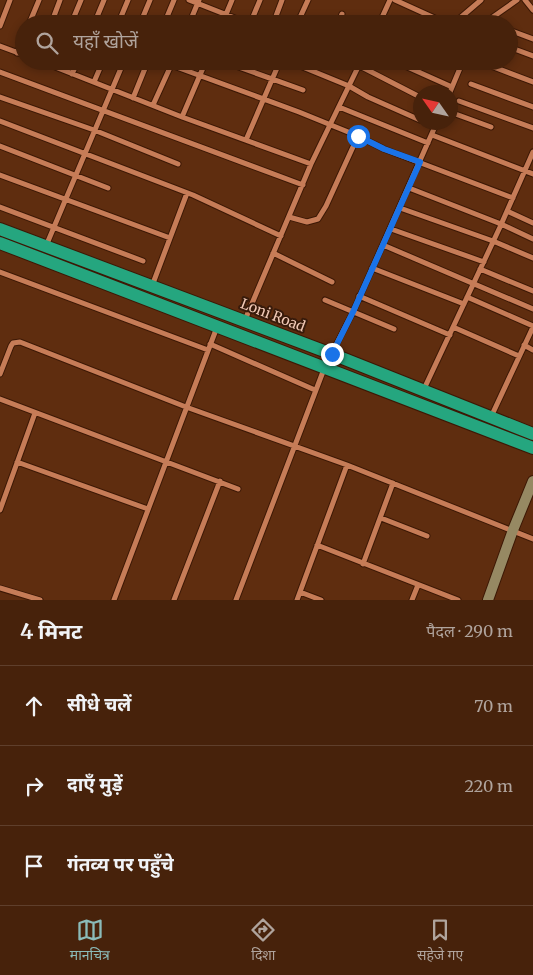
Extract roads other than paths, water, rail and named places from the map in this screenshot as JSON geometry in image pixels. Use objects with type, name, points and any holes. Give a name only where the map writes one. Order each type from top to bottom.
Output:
[{"type":"highway","name":"Loni Road","points":[[0,229],[245,320],[533,434]]},
{"type":"highway","points":[[0,243],[533,448]]},
{"type":"street","points":[[0,26],[10,0]]},
{"type":"street","points":[[33,15],[39,0]]},
{"type":"street","points":[[54,15],[60,0]]},
{"type":"street","points":[[75,15],[81,0]]},
{"type":"street","points":[[98,15],[104,0]]},
{"type":"street","points":[[122,15],[128,0]]},
{"type":"street","points":[[144,15],[150,0]]},
{"type":"street","points":[[168,15],[174,0]]},
{"type":"street","points":[[189,0],[226,14],[232,0]]},
{"type":"street","points":[[254,15],[260,0]]},
{"type":"street","points":[[276,15],[282,0]]},
{"type":"street","points":[[301,15],[308,0]]},
{"type":"street","points":[[383,15],[390,0]]},
{"type":"street","points":[[395,0],[428,15]]},
{"type":"street","points":[[464,15],[481,0]]},
{"type":"street","points":[[497,15],[517,0]]},
{"type":"street","points":[[525,0],[533,10]]},
{"type":"street","points":[[193,15],[198,2]]},
{"type":"street","points":[[518,33],[533,39]]},
{"type":"street","points":[[0,46],[15,52]]},
{"type":"street","points":[[518,50],[533,56]]},
{"type":"street","points":[[66,70],[182,117],[311,164]]},
{"type":"street","points":[[72,74],[74,70]]},
{"type":"street","points":[[94,82],[99,70]]},
{"type":"street","points":[[46,246],[120,70]]},
{"type":"street","points":[[133,98],[144,70]]},
{"type":"street","points":[[153,105],[169,70]]},
{"type":"street","points":[[187,70],[264,98],[358,136],[384,149],[513,198]]},
{"type":"street","points":[[182,117],[202,70]]},
{"type":"street","points":[[247,70],[303,90]]},
{"type":"street","points":[[246,140],[276,70]]},
{"type":"street","points":[[310,70],[349,86],[368,97],[413,117]]},
{"type":"street","points":[[245,320],[311,164],[357,70]]},
{"type":"street","points":[[372,70],[413,93]]},
{"type":"street","points":[[414,70],[448,85]]},
{"type":"street","points":[[453,85],[459,70]]},
{"type":"street","points":[[502,70],[533,82]]},
{"type":"street","points":[[0,72],[303,185]]},
{"type":"street","points":[[471,84],[533,107]]},
{"type":"street","points":[[0,96],[94,130],[178,164]]},
{"type":"street","points":[[459,101],[533,128]]},
{"type":"street","points":[[339,107],[428,143]]},
{"type":"street","points":[[458,115],[491,127]]},
{"type":"street","points":[[0,121],[187,193],[281,236]]},
{"type":"street","points":[[332,354],[391,229],[434,130]]},
{"type":"street","points":[[432,135],[533,174]]},
{"type":"street","points":[[289,217],[307,222],[318,219],[326,206],[358,136]]},
{"type":"street","points":[[0,146],[108,188]]},
{"type":"street","points":[[424,390],[533,153]]},
{"type":"street","points":[[0,175],[170,238]]},
{"type":"street","points":[[408,188],[501,224],[533,239]]},
{"type":"street","points":[[152,286],[187,193]]},
{"type":"street","points":[[0,207],[143,261]]},
{"type":"street","points":[[400,208],[493,241],[533,258]]},
{"type":"street","points":[[507,211],[533,223]]},
{"type":"street","points":[[391,229],[484,262]]},
{"type":"street","points":[[383,245],[533,309]]},
{"type":"street","points":[[273,253],[332,282]]},
{"type":"street","points":[[372,268],[464,304]]},
{"type":"street","points":[[480,269],[533,291]]},
{"type":"street","points":[[0,272],[209,347],[315,390]]},
{"type":"street","points":[[359,296],[450,335]]},
{"type":"street","points":[[467,297],[533,327],[531,335],[519,356],[491,417]]},
{"type":"street","points":[[325,300],[394,329]]},
{"type":"street","points":[[114,600],[217,327]]},
{"type":"street","points":[[453,327],[519,356]]},
{"type":"street","points":[[0,374],[10,346],[16,342],[186,408],[295,445],[533,539]]},
{"type":"street","points":[[524,346],[533,350]]},
{"type":"street","points":[[236,600],[324,369]]},
{"type":"street","points":[[0,399],[238,489]]},
{"type":"street","points":[[0,510],[35,413]]},
{"type":"street","points":[[17,462],[148,509]]},
{"type":"street","points":[[297,600],[347,465]]},
{"type":"street","points":[[174,600],[220,481]]},
{"type":"street","points":[[488,600],[533,481]]},
{"type":"street","points":[[364,564],[393,483]]},
{"type":"street","points":[[381,518],[427,536]]},
{"type":"street","points":[[317,546],[458,600]]},
{"type":"street","points":[[412,600],[418,585]]},
{"type":"street","points":[[0,588],[40,600]]},
{"type":"street","points":[[300,592],[321,600]]}]
